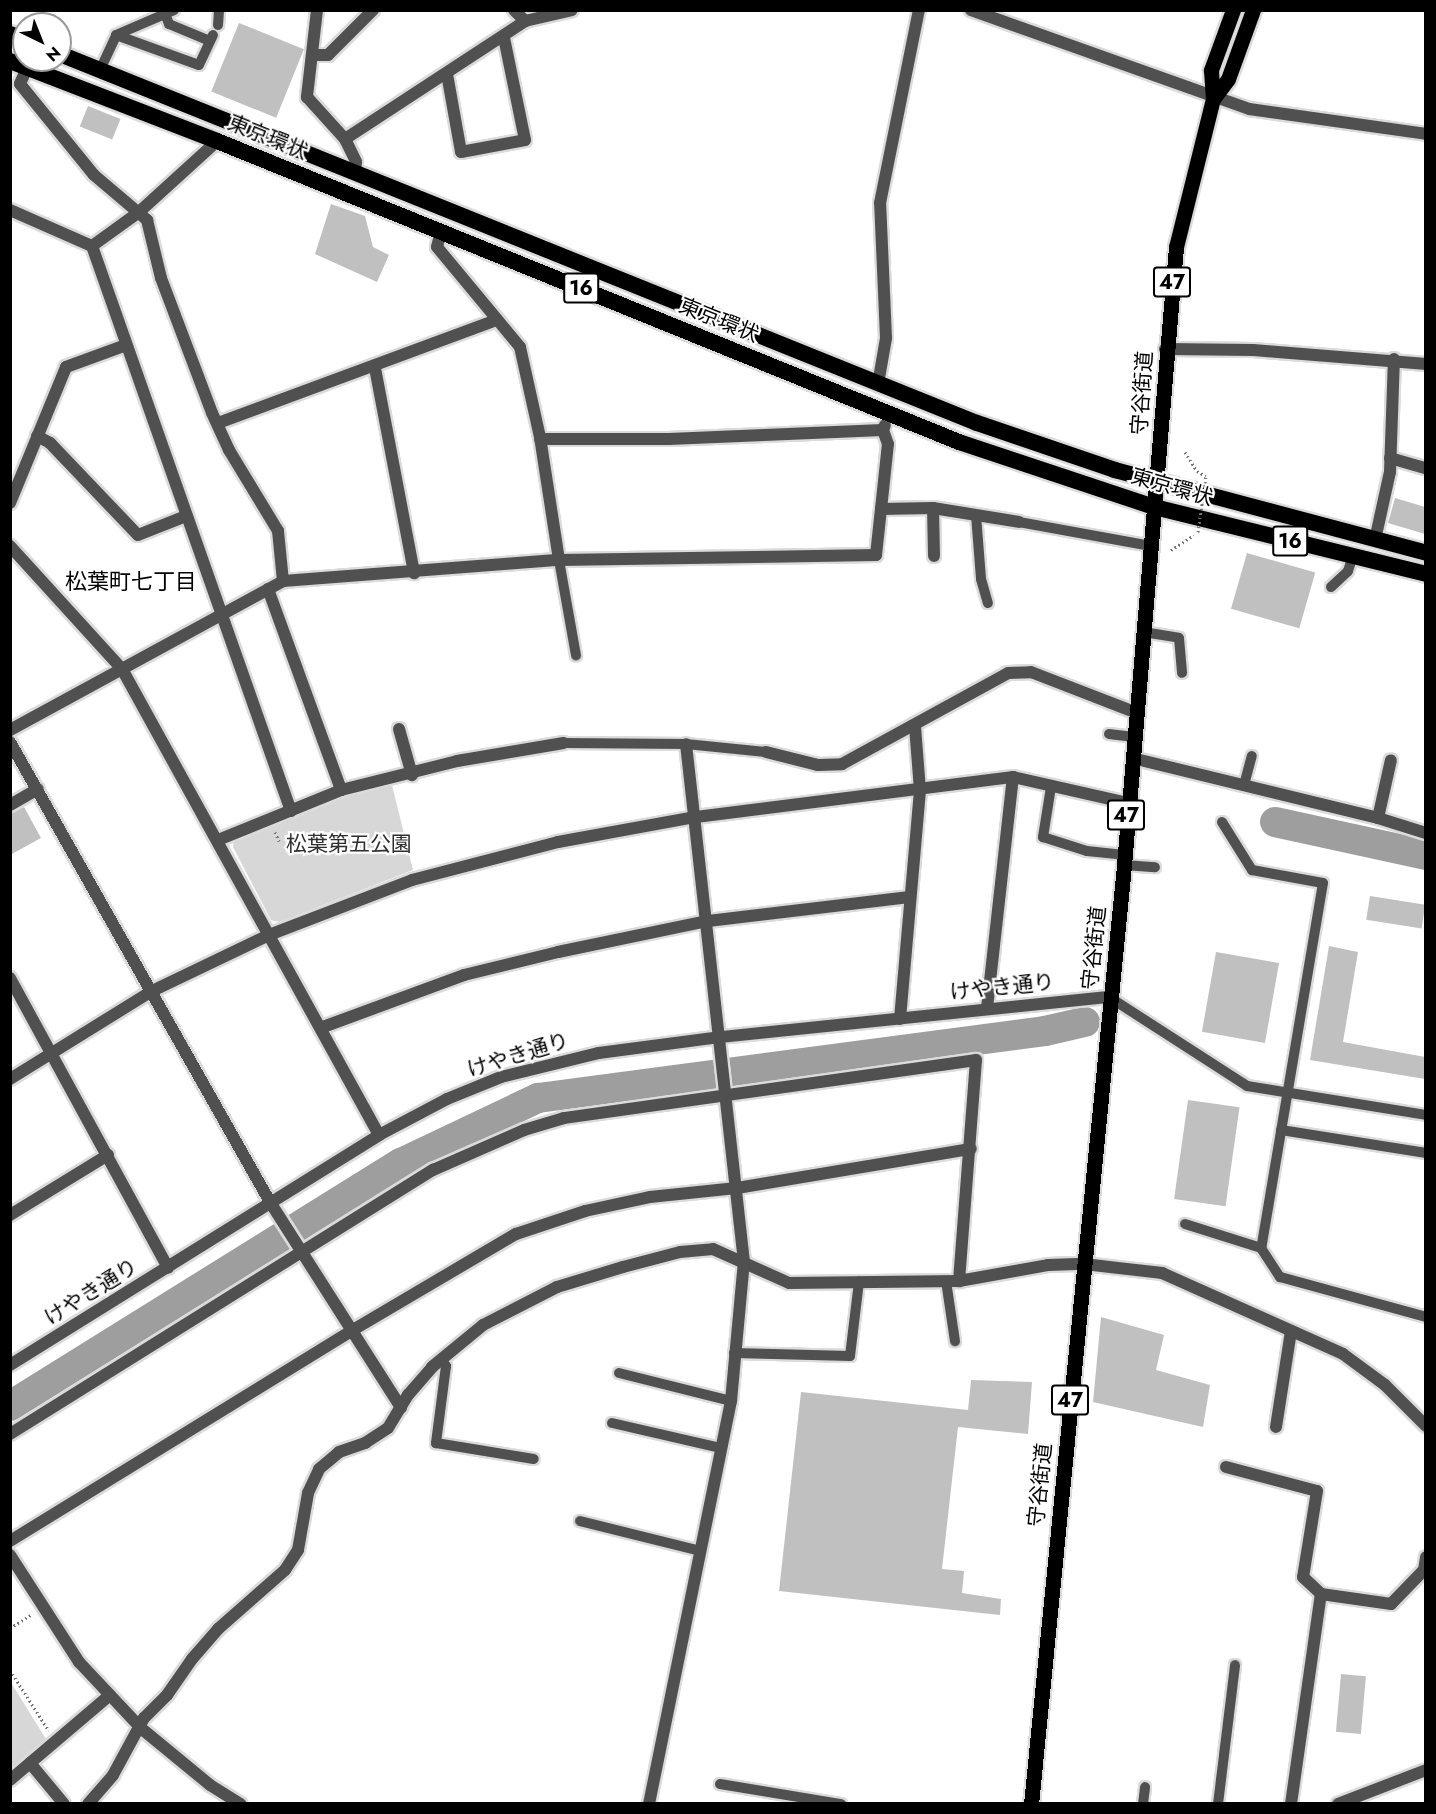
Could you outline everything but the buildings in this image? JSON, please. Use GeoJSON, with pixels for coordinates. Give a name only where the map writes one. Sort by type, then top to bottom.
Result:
{"type":"FeatureCollection","features":[{"type":"Feature","properties":{"kind":"highway","name":"東京環状"},"geometry":{"type":"LineString","coordinates":[[72,59],[977,423],[1156,482],[1425,554]]}},
{"type":"Feature","properties":{"kind":"highway","name":"東京環状"},"geometry":{"type":"LineString","coordinates":[[37,72],[217,141],[890,414],[1154,507],[1425,574]]}},
{"type":"Feature","properties":{"kind":"main road","name":"守谷街道"},"geometry":{"type":"LineString","coordinates":[[1031,1803],[1124,860],[1166,349],[1182,215],[1213,99],[1211,70],[1233,10]]}},
{"type":"Feature","properties":{"kind":"main road","name":"守谷街道"},"geometry":{"type":"LineString","coordinates":[[1213,99],[1228,79],[1253,10]]}},
{"type":"Feature","properties":{"kind":"street"},"geometry":{"type":"LineString","coordinates":[[317,10],[307,97],[345,139],[356,162],[355,173]]}},
{"type":"Feature","properties":{"kind":"street"},"geometry":{"type":"LineString","coordinates":[[312,55],[328,55],[373,10]]}},
{"type":"Feature","properties":{"kind":"street"},"geometry":{"type":"LineString","coordinates":[[514,10],[525,21]]}},
{"type":"Feature","properties":{"kind":"street"},"geometry":{"type":"LineString","coordinates":[[345,139],[504,38],[525,21],[572,10]]}},
{"type":"Feature","properties":{"kind":"street"},"geometry":{"type":"LineString","coordinates":[[878,384],[886,338],[880,203],[919,10]]}},
{"type":"Feature","properties":{"kind":"street"},"geometry":{"type":"LineString","coordinates":[[971,10],[1213,99],[1256,111],[1425,134]]}},
{"type":"Feature","properties":{"kind":"street"},"geometry":{"type":"LineString","coordinates":[[447,74],[461,152],[525,140],[504,38]]}},
{"type":"Feature","properties":{"kind":"street"},"geometry":{"type":"LineString","coordinates":[[25,72],[20,84],[94,175],[147,220],[161,278],[218,423],[278,531],[283,580]]}},
{"type":"Feature","properties":{"kind":"street"},"geometry":{"type":"LineString","coordinates":[[92,246],[138,213],[217,141]]}},
{"type":"Feature","properties":{"kind":"street"},"geometry":{"type":"LineString","coordinates":[[10,210],[92,246],[291,811]]}},
{"type":"Feature","properties":{"kind":"street"},"geometry":{"type":"LineString","coordinates":[[441,231],[436,247],[520,347],[540,439],[559,560]]}},
{"type":"Feature","properties":{"kind":"street"},"geometry":{"type":"LineString","coordinates":[[218,423],[375,368],[497,320]]}},
{"type":"Feature","properties":{"kind":"street"},"geometry":{"type":"LineString","coordinates":[[10,503],[66,367],[126,345]]}},
{"type":"Feature","properties":{"kind":"street"},"geometry":{"type":"LineString","coordinates":[[1166,349],[1394,359],[1425,364]]}},
{"type":"Feature","properties":{"kind":"street"},"geometry":{"type":"LineString","coordinates":[[1375,540],[1390,458],[1394,359]]}},
{"type":"Feature","properties":{"kind":"street"},"geometry":{"type":"LineString","coordinates":[[375,368],[414,573]]}},
{"type":"Feature","properties":{"kind":"street"},"geometry":{"type":"LineString","coordinates":[[10,730],[283,580],[414,573],[559,560],[876,555],[888,444],[883,430],[890,414]]}},
{"type":"Feature","properties":{"kind":"street"},"geometry":{"type":"LineString","coordinates":[[540,439],[669,439],[883,430]]}},
{"type":"Feature","properties":{"kind":"street"},"geometry":{"type":"LineString","coordinates":[[37,436],[50,443],[138,535],[186,516]]}},
{"type":"Feature","properties":{"kind":"street"},"geometry":{"type":"LineString","coordinates":[[1390,458],[1425,468]]}},
{"type":"Feature","properties":{"kind":"street"},"geometry":{"type":"LineString","coordinates":[[882,509],[933,508],[1019,522]]}},
{"type":"Feature","properties":{"kind":"street"},"geometry":{"type":"LineString","coordinates":[[933,508],[934,556]]}},
{"type":"Feature","properties":{"kind":"street"},"geometry":{"type":"LineString","coordinates":[[10,546],[122,669],[269,935],[323,1027],[379,1135]]}},
{"type":"Feature","properties":{"kind":"street"},"geometry":{"type":"LineString","coordinates":[[268,589],[341,790]]}},
{"type":"Feature","properties":{"kind":"street"},"geometry":{"type":"LineString","coordinates":[[766,752],[819,765],[842,764],[901,729],[915,727],[998,674],[1031,672],[1137,713]]}},
{"type":"Feature","properties":{"kind":"street"},"geometry":{"type":"LineString","coordinates":[[900,1019],[920,790],[915,727]]}},
{"type":"Feature","properties":{"kind":"street"},"geometry":{"type":"LineString","coordinates":[[399,729],[412,775]]}},
{"type":"Feature","properties":{"kind":"street"},"geometry":{"type":"LineString","coordinates":[[10,742],[270,1202],[299,1251],[401,1408]]}},
{"type":"Feature","properties":{"kind":"street"},"geometry":{"type":"LineString","coordinates":[[218,840],[341,790],[412,775],[457,761],[563,743]]}},
{"type":"Feature","properties":{"kind":"street"},"geometry":{"type":"LineString","coordinates":[[649,1803],[731,1401],[744,1262],[721,1036],[687,744]]}},
{"type":"Feature","properties":{"kind":"street"},"geometry":{"type":"LineString","coordinates":[[1132,758],[1378,818],[1425,833]]}},
{"type":"Feature","properties":{"kind":"street"},"geometry":{"type":"LineString","coordinates":[[1378,818],[1391,760]]}},
{"type":"Feature","properties":{"kind":"street"},"geometry":{"type":"LineString","coordinates":[[987,1008],[1012,777]]}},
{"type":"Feature","properties":{"kind":"street"},"geometry":{"type":"LineString","coordinates":[[10,1079],[152,991],[269,935],[412,880],[558,842],[696,817],[1012,777],[1127,804]]}},
{"type":"Feature","properties":{"kind":"street"},"geometry":{"type":"LineString","coordinates":[[10,806],[38,789]]}},
{"type":"Feature","properties":{"kind":"street"},"geometry":{"type":"LineString","coordinates":[[323,1027],[464,975],[708,921],[910,897]]}},
{"type":"Feature","properties":{"kind":"street"},"geometry":{"type":"LineString","coordinates":[[10,978],[168,1268]]}},
{"type":"Feature","properties":{"kind":"street","name":"けやき通り"},"geometry":{"type":"LineString","coordinates":[[10,1365],[379,1135],[447,1099],[553,1062],[721,1036],[1110,997]]}},
{"type":"Feature","properties":{"kind":"street"},"geometry":{"type":"LineString","coordinates":[[10,1434],[299,1251],[433,1170],[524,1130],[564,1118],[976,1060],[971,1149],[959,1281]]}},
{"type":"Feature","properties":{"kind":"street"},"geometry":{"type":"LineString","coordinates":[[10,1541],[351,1330],[516,1234],[545,1222],[650,1197],[737,1188],[971,1149]]}},
{"type":"Feature","properties":{"kind":"street"},"geometry":{"type":"LineString","coordinates":[[10,1215],[108,1155]]}},
{"type":"Feature","properties":{"kind":"street"},"geometry":{"type":"LineString","coordinates":[[88,1803],[114,1775],[141,1729],[144,1718],[167,1695],[218,1629],[285,1570],[298,1550],[308,1493],[319,1469],[339,1452],[365,1443],[388,1428],[408,1395],[441,1360],[483,1325],[557,1287],[680,1252],[713,1249],[789,1283],[959,1281],[1048,1265],[1084,1264],[1162,1273],[1343,1354],[1385,1385],[1425,1426]]}},
{"type":"Feature","properties":{"kind":"street"},"geometry":{"type":"LineString","coordinates":[[1276,1427],[1292,1331]]}},
{"type":"Feature","properties":{"kind":"street"},"geometry":{"type":"LineString","coordinates":[[1226,1467],[1317,1491],[1303,1577],[1321,1594],[1390,1604],[1425,1572],[1425,1557]]}},
{"type":"Feature","properties":{"kind":"street"},"geometry":{"type":"LineString","coordinates":[[10,1554],[79,1662],[141,1729],[210,1785],[240,1803]]}},
{"type":"Feature","properties":{"kind":"street"},"geometry":{"type":"LineString","coordinates":[[1291,1803],[1321,1594]]}},
{"type":"Feature","properties":{"kind":"street"},"geometry":{"type":"LineString","coordinates":[[10,1780],[110,1695]]}},
{"type":"Feature","properties":{"kind":"street"},"geometry":{"type":"LineString","coordinates":[[30,1763],[64,1803]]}},
{"type":"Feature","properties":{"kind":"street"},"geometry":{"type":"LineString","coordinates":[[1338,1803],[1425,1770]]}},
{"type":"Feature","properties":{"kind":"lane"},"geometry":{"type":"LineString","coordinates":[[116,34],[199,66],[214,34],[219,10]]}},
{"type":"Feature","properties":{"kind":"lane"},"geometry":{"type":"LineString","coordinates":[[100,70],[116,34],[169,12],[170,24],[214,34]]}},
{"type":"Feature","properties":{"kind":"lane"},"geometry":{"type":"LineString","coordinates":[[975,515],[981,579],[988,603]]}},
{"type":"Feature","properties":{"kind":"lane"},"geometry":{"type":"LineString","coordinates":[[1019,522],[1151,546]]}},
{"type":"Feature","properties":{"kind":"lane"},"geometry":{"type":"LineString","coordinates":[[1331,587],[1348,571],[1353,556]]}},
{"type":"Feature","properties":{"kind":"lane"},"geometry":{"type":"LineString","coordinates":[[559,560],[576,655]]}},
{"type":"Feature","properties":{"kind":"lane"},"geometry":{"type":"LineString","coordinates":[[1143,633],[1179,638],[1182,673]]}},
{"type":"Feature","properties":{"kind":"lane"},"geometry":{"type":"LineString","coordinates":[[1109,734],[1134,737]]}},
{"type":"Feature","properties":{"kind":"lane"},"geometry":{"type":"LineString","coordinates":[[563,743],[687,744],[766,752]]}},
{"type":"Feature","properties":{"kind":"lane"},"geometry":{"type":"LineString","coordinates":[[1244,785],[1252,756]]}},
{"type":"Feature","properties":{"kind":"lane"},"geometry":{"type":"LineString","coordinates":[[1051,787],[1043,837],[1087,851],[1155,867]]}},
{"type":"Feature","properties":{"kind":"lane"},"geometry":{"type":"LineString","coordinates":[[1224,826],[1252,870],[1323,884],[1261,1248]]}},
{"type":"Feature","properties":{"kind":"lane"},"geometry":{"type":"LineString","coordinates":[[1110,997],[1247,1086],[1425,1114]]}},
{"type":"Feature","properties":{"kind":"lane"},"geometry":{"type":"LineString","coordinates":[[1281,1130],[1425,1153]]}},
{"type":"Feature","properties":{"kind":"lane"},"geometry":{"type":"LineString","coordinates":[[1185,1224],[1261,1248],[1280,1277],[1425,1317]]}},
{"type":"Feature","properties":{"kind":"lane"},"geometry":{"type":"LineString","coordinates":[[946,1281],[955,1341]]}},
{"type":"Feature","properties":{"kind":"lane"},"geometry":{"type":"LineString","coordinates":[[734,1353],[850,1356],[859,1282]]}},
{"type":"Feature","properties":{"kind":"lane"},"geometry":{"type":"LineString","coordinates":[[441,1360],[446,1366],[436,1443],[534,1459]]}},
{"type":"Feature","properties":{"kind":"lane"},"geometry":{"type":"LineString","coordinates":[[619,1372],[731,1401]]}},
{"type":"Feature","properties":{"kind":"lane"},"geometry":{"type":"LineString","coordinates":[[612,1423],[722,1448]]}},
{"type":"Feature","properties":{"kind":"lane"},"geometry":{"type":"LineString","coordinates":[[580,1521],[700,1551]]}},
{"type":"Feature","properties":{"kind":"lane"},"geometry":{"type":"LineString","coordinates":[[1218,1803],[1235,1665]]}},
{"type":"Feature","properties":{"kind":"lane"},"geometry":{"type":"LineString","coordinates":[[720,1784],[841,1803]]}},
{"type":"Feature","properties":{"kind":"lane"},"geometry":{"type":"LineString","coordinates":[[1143,1803],[1146,1787]]}},
{"type":"Feature","properties":{"kind":"path"},"geometry":{"type":"LineString","coordinates":[[1171,550],[1198,532],[1206,476],[1197,471],[1185,452]]}},
{"type":"Feature","properties":{"kind":"path"},"geometry":{"type":"LineString","coordinates":[[10,1628],[44,1607]]}},
{"type":"Feature","properties":{"kind":"path"},"geometry":{"type":"LineString","coordinates":[[10,1670],[56,1742]]}},
{"type":"Feature","properties":{"kind":"green space","name":"松葉第五公園"},"geometry":{"type":"Polygon","coordinates":[[[392,785],[413,870],[280,922],[271,920],[233,847],[234,840],[349,793],[392,785]]]}},
{"type":"Feature","properties":{"kind":"green space"},"geometry":{"type":"Polygon","coordinates":[[[10,1681],[46,1739],[11,1769],[10,1769],[10,1681]]]}},
{"type":"Feature","properties":{"kind":"waterway"},"geometry":{"type":"LineString","coordinates":[[1275,822],[1426,855]]}},
{"type":"Feature","properties":{"kind":"waterway"},"geometry":{"type":"LineString","coordinates":[[10,1406],[401,1163],[538,1098],[1045,1031],[1085,1022]]}},
{"type":"Feature","properties":{"kind":"district","name":"松葉町七丁目"},"geometry":{"type":"Point","coordinates":[131,582]}}]}
